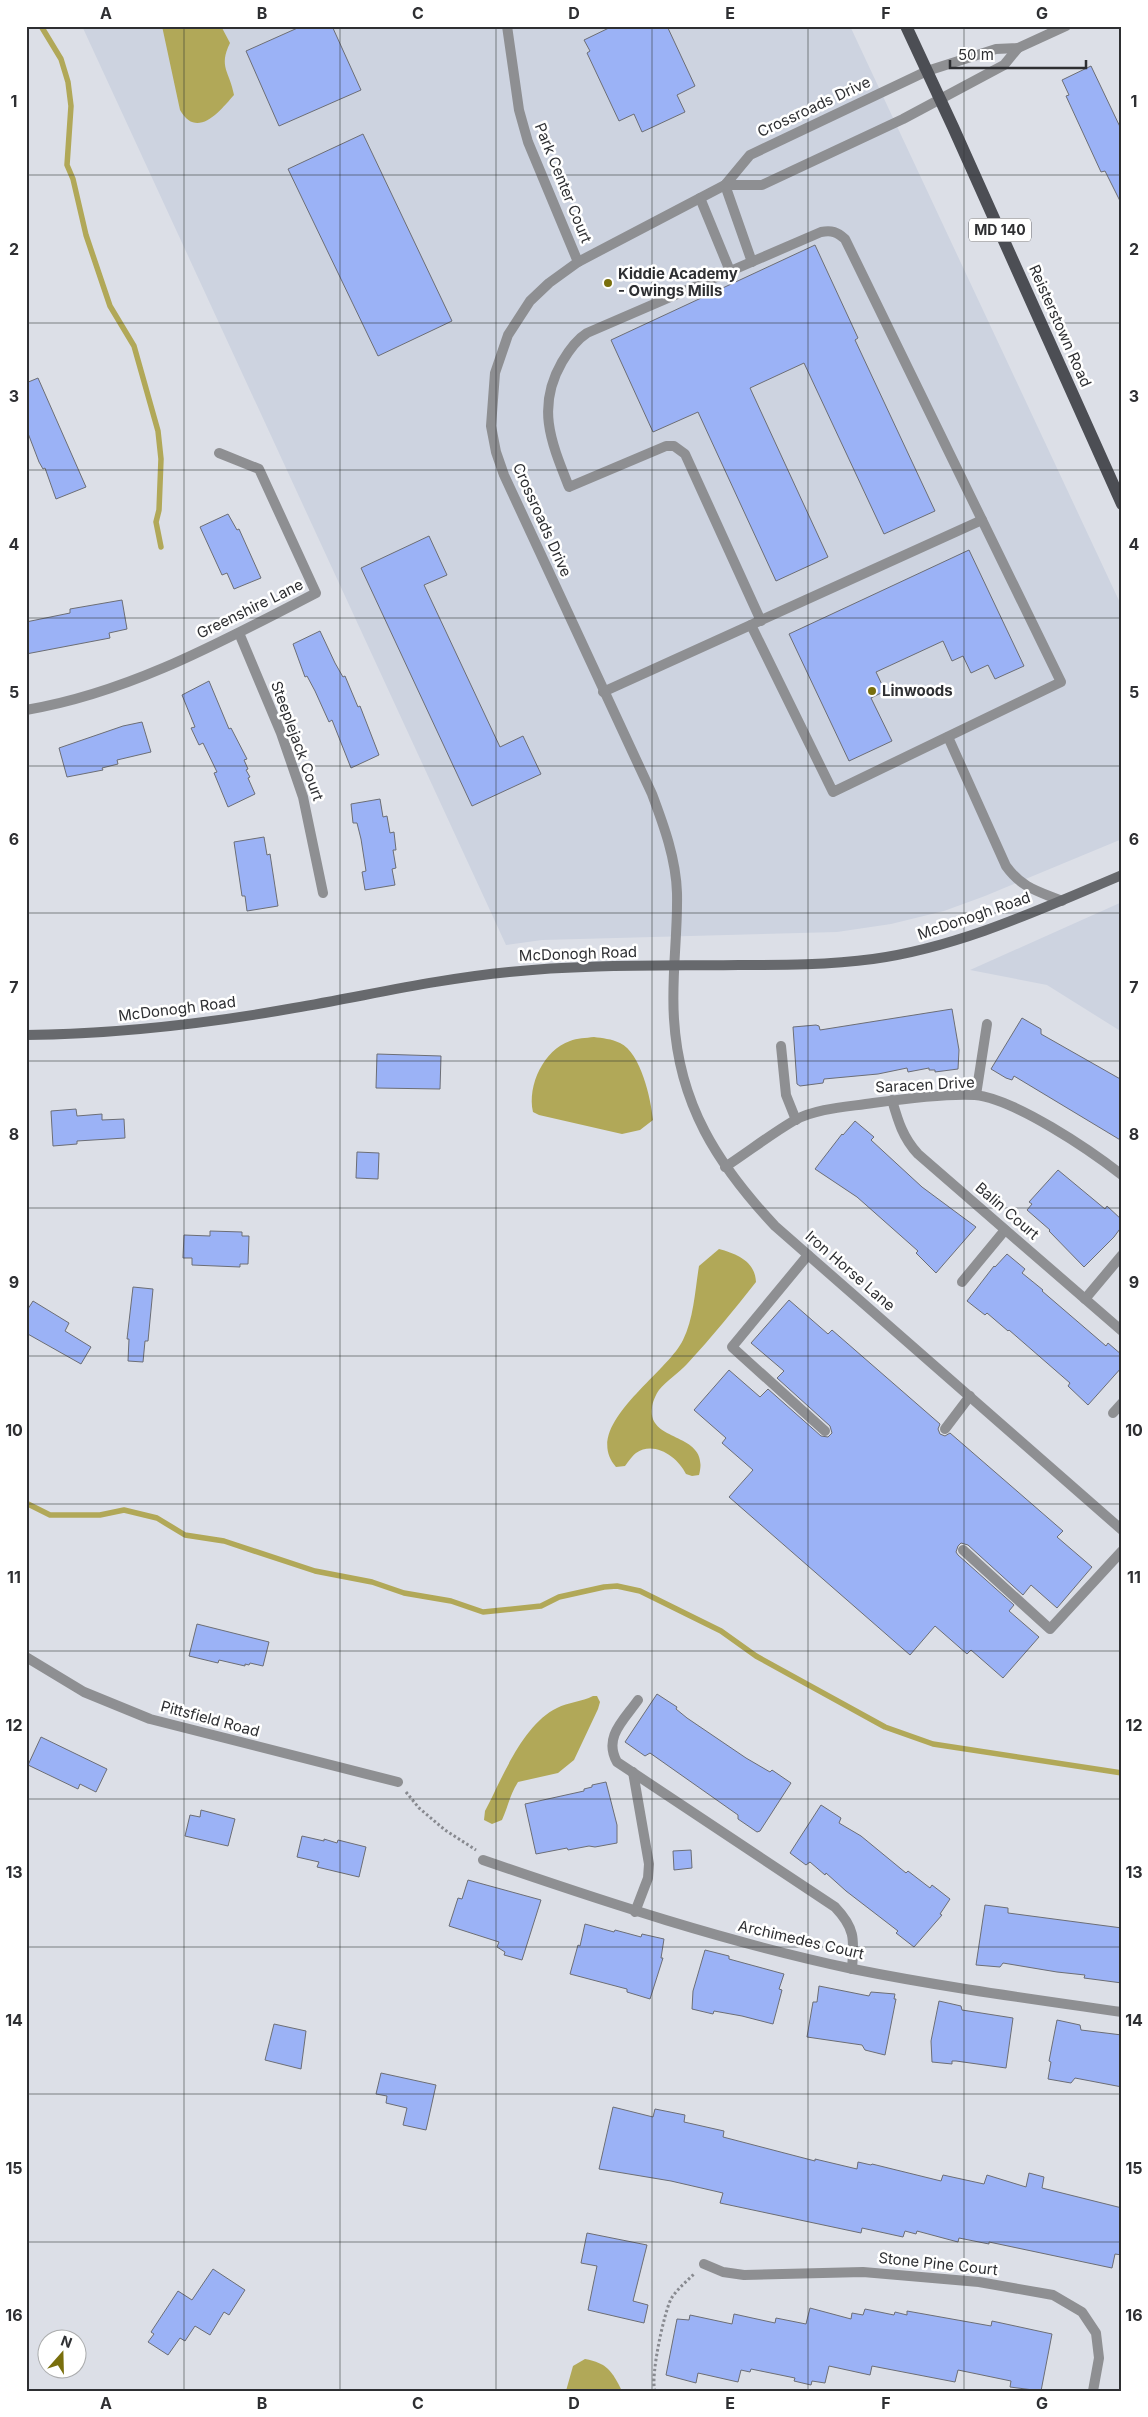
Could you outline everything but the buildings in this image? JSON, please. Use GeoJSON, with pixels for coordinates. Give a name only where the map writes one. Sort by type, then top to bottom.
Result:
{"type":"FeatureCollection","features":[{"type":"Feature","properties":{"kind":"main road","name":"Reisterstown Road"},"geometry":{"type":"LineString","coordinates":[[906,26],[1122,504]]}},
{"type":"Feature","properties":{"kind":"main road","name":"McDonogh Road"},"geometry":{"type":"LineString","coordinates":[[26,1035],[103,1033],[191,1025],[458,978],[509,972],[674,966],[798,965],[898,955],[968,937],[1062,901],[1122,875]]}},
{"type":"Feature","properties":{"kind":"street","name":"Park Center Court"},"geometry":{"type":"LineString","coordinates":[[507,26],[519,110],[528,142],[578,262]]}},
{"type":"Feature","properties":{"kind":"street"},"geometry":{"type":"LineString","coordinates":[[1018,48],[1066,26]]}},
{"type":"Feature","properties":{"kind":"street","name":"Crossroads Drive"},"geometry":{"type":"LineString","coordinates":[[674,966],[676,893],[669,843],[652,794],[603,692],[504,475],[496,452],[491,426],[491,397],[495,373],[508,335],[530,301],[549,282],[578,262],[725,185],[750,154],[927,71],[996,49],[1018,48]]}},
{"type":"Feature","properties":{"kind":"street","name":"Crossroads Drive"},"geometry":{"type":"LineString","coordinates":[[725,185],[762,185],[941,100],[1004,65],[1018,48]]}},
{"type":"Feature","properties":{"kind":"street"},"geometry":{"type":"LineString","coordinates":[[725,185],[752,262]]}},
{"type":"Feature","properties":{"kind":"street"},"geometry":{"type":"LineString","coordinates":[[700,198],[730,271]]}},
{"type":"Feature","properties":{"kind":"street"},"geometry":{"type":"LineString","coordinates":[[831,230],[837,232],[845,239],[1061,682],[833,792],[756,623],[685,454],[674,446],[666,446],[569,488],[550,435],[547,412],[550,388],[557,371],[579,338],[730,271],[821,232],[831,230]]}},
{"type":"Feature","properties":{"kind":"street","name":"Greenshire Lane"},"geometry":{"type":"LineString","coordinates":[[26,710],[113,688],[239,633],[316,593],[259,468],[219,453]]}},
{"type":"Feature","properties":{"kind":"street"},"geometry":{"type":"LineString","coordinates":[[603,692],[982,520]]}},
{"type":"Feature","properties":{"kind":"street","name":"Steeplejack Court"},"geometry":{"type":"LineString","coordinates":[[239,633],[281,734],[303,797],[322,893]]}},
{"type":"Feature","properties":{"kind":"street"},"geometry":{"type":"LineString","coordinates":[[948,737],[1006,866],[1017,880],[1029,888],[1062,901]]}},
{"type":"Feature","properties":{"kind":"street","name":"Iron Horse Lane"},"geometry":{"type":"LineString","coordinates":[[674,966],[674,1017],[677,1054],[685,1087],[695,1115],[725,1167],[749,1198],[775,1226],[1122,1530]]}},
{"type":"Feature","properties":{"kind":"street"},"geometry":{"type":"LineString","coordinates":[[976,1095],[987,1024]]}},
{"type":"Feature","properties":{"kind":"street"},"geometry":{"type":"LineString","coordinates":[[781,1046],[786,1095],[796,1120]]}},
{"type":"Feature","properties":{"kind":"street","name":"Saracen Drive"},"geometry":{"type":"LineString","coordinates":[[725,1167],[796,1120],[824,1110],[892,1100],[976,1095],[997,1100],[1020,1110],[1094,1154],[1122,1175]]}},
{"type":"Feature","properties":{"kind":"street","name":"Balin Court"},"geometry":{"type":"LineString","coordinates":[[892,1100],[900,1128],[907,1142],[918,1154],[1122,1331]]}},
{"type":"Feature","properties":{"kind":"street"},"geometry":{"type":"LineString","coordinates":[[962,1282],[1005,1230]]}},
{"type":"Feature","properties":{"kind":"street"},"geometry":{"type":"LineString","coordinates":[[808,1255],[732,1348],[825,1430]]}},
{"type":"Feature","properties":{"kind":"street"},"geometry":{"type":"LineString","coordinates":[[1085,1299],[1122,1255]]}},
{"type":"Feature","properties":{"kind":"street"},"geometry":{"type":"LineString","coordinates":[[945,1429],[970,1396]]}},
{"type":"Feature","properties":{"kind":"street"},"geometry":{"type":"LineString","coordinates":[[1112,1413],[1122,1403]]}},
{"type":"Feature","properties":{"kind":"street"},"geometry":{"type":"LineString","coordinates":[[963,1550],[1050,1629],[1122,1551]]}},
{"type":"Feature","properties":{"kind":"street","name":"Pittsfield Road"},"geometry":{"type":"LineString","coordinates":[[26,1657],[84,1692],[150,1719],[398,1782]]}},
{"type":"Feature","properties":{"kind":"street"},"geometry":{"type":"LineString","coordinates":[[638,1700],[614,1732],[612,1752],[617,1762],[835,1907],[847,1920],[853,1931],[852,1969]]}},
{"type":"Feature","properties":{"kind":"street"},"geometry":{"type":"LineString","coordinates":[[633,1772],[649,1864],[648,1878],[635,1912]]}},
{"type":"Feature","properties":{"kind":"street","name":"Archimedes Court"},"geometry":{"type":"LineString","coordinates":[[483,1860],[635,1912],[725,1938],[852,1969],[943,1986],[1122,2012]]}},
{"type":"Feature","properties":{"kind":"street","name":"Stone Pine Court"},"geometry":{"type":"LineString","coordinates":[[704,2264],[723,2272],[744,2275],[863,2272],[979,2282],[1053,2296],[1082,2312],[1096,2333],[1099,2358],[1093,2391]]}},
{"type":"Feature","properties":{"kind":"path"},"geometry":{"type":"LineString","coordinates":[[398,1782],[419,1808],[445,1830],[473,1846],[483,1860]]}},
{"type":"Feature","properties":{"kind":"path"},"geometry":{"type":"LineString","coordinates":[[655,2391],[654,2376],[665,2312],[677,2291],[704,2264]]}},
{"type":"Feature","properties":{"kind":"shaded area"},"geometry":{"type":"Polygon","coordinates":[[[82,26],[850,26],[1122,607],[1122,839],[985,896],[944,911],[891,924],[837,932],[542,940],[506,945],[82,26]]]}},
{"type":"Feature","properties":{"kind":"shaded area"},"geometry":{"type":"Polygon","coordinates":[[[162,26],[221,26],[230,43],[225,64],[234,95],[208,120],[194,123],[187,119],[180,110],[162,26]]]}},
{"type":"Feature","properties":{"kind":"shaded area"},"geometry":{"type":"Polygon","coordinates":[[[1122,902],[1122,1032],[1047,985],[970,970],[1122,902]]]}},
{"type":"Feature","properties":{"kind":"shaded area"},"geometry":{"type":"Polygon","coordinates":[[[594,1037],[620,1043],[634,1056],[639,1066],[644,1077],[653,1120],[640,1130],[622,1134],[533,1112],[532,1102],[535,1080],[545,1060],[552,1052],[570,1041],[594,1037]]]}},
{"type":"Feature","properties":{"kind":"shaded area"},"geometry":{"type":"Polygon","coordinates":[[[719,1249],[738,1256],[749,1264],[755,1275],[756,1282],[696,1354],[659,1390],[652,1406],[653,1419],[659,1427],[688,1444],[696,1451],[700,1461],[699,1475],[692,1476],[686,1474],[671,1456],[658,1449],[650,1448],[636,1453],[625,1466],[616,1467],[608,1451],[609,1435],[617,1418],[630,1401],[674,1354],[683,1340],[692,1313],[699,1266],[719,1249]]]}},
{"type":"Feature","properties":{"kind":"shaded area"},"geometry":{"type":"Polygon","coordinates":[[[597,1696],[600,1702],[598,1709],[574,1760],[558,1773],[518,1782],[502,1820],[492,1824],[484,1820],[485,1811],[506,1769],[533,1727],[557,1708],[597,1696]]]}},
{"type":"Feature","properties":{"kind":"shaded area"},"geometry":{"type":"Polygon","coordinates":[[[585,2359],[599,2363],[608,2369],[622,2391],[566,2391],[573,2366],[585,2359]]]}},
{"type":"Feature","properties":{"kind":"waterway"},"geometry":{"type":"LineString","coordinates":[[41,26],[61,59],[68,82],[71,106],[67,165],[73,179],[86,235],[110,306],[134,346],[158,431],[161,459],[159,510],[156,522],[161,547]]}},
{"type":"Feature","properties":{"kind":"waterway"},"geometry":{"type":"LineString","coordinates":[[26,1503],[50,1515],[100,1515],[124,1510],[157,1518],[185,1535],[224,1541],[315,1571],[372,1582],[404,1593],[451,1601],[483,1612],[541,1606],[559,1597],[604,1587],[617,1586],[640,1591],[721,1631],[756,1656],[885,1727],[933,1744],[1122,1773]]}},
{"type":"Feature","properties":{"kind":"place","name":"Kiddie Academy - Owings Mills"},"geometry":{"type":"Point","coordinates":[608,283]}},
{"type":"Feature","properties":{"kind":"place","name":"Linwoods"},"geometry":{"type":"Point","coordinates":[872,691]}}]}
